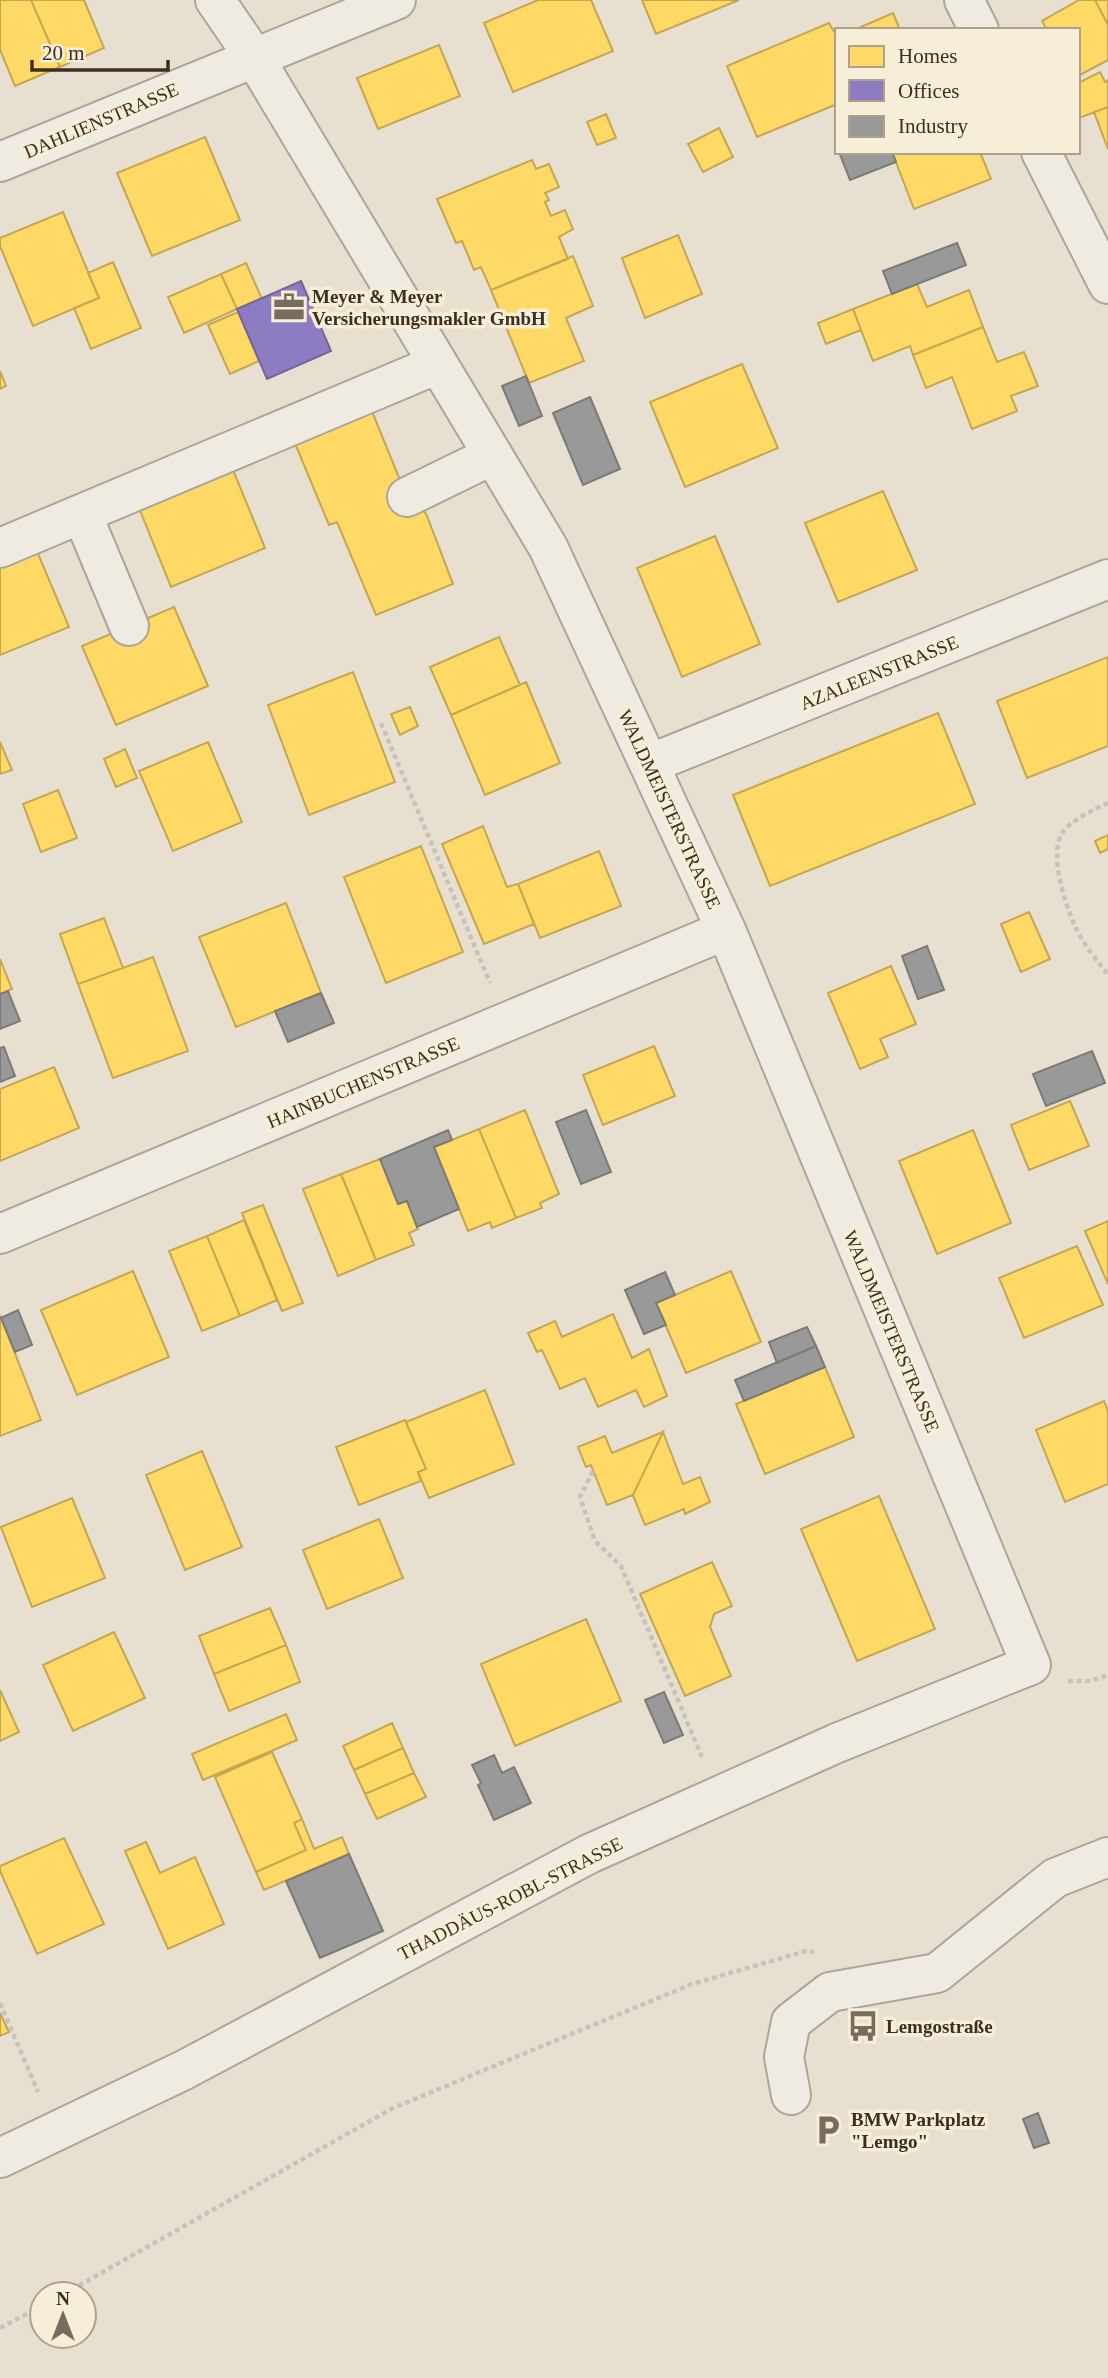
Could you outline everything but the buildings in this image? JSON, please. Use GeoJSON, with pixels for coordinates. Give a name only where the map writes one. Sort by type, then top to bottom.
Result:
{"type":"FeatureCollection","features":[{"type":"Feature","properties":{"kind":"street","name":"WALDMEISTERSTRASSE"},"geometry":{"type":"LineString","coordinates":[[215,0],[254,57],[548,547],[726,930],[1031,1665]]}},
{"type":"Feature","properties":{"kind":"street","name":"DAHLIENSTRASSE"},"geometry":{"type":"LineString","coordinates":[[0,162],[396,0]]}},
{"type":"Feature","properties":{"kind":"street"},"geometry":{"type":"LineString","coordinates":[[964,0],[978,28]]}},
{"type":"Feature","properties":{"kind":"street"},"geometry":{"type":"LineString","coordinates":[[1042,154],[1108,284]]}},
{"type":"Feature","properties":{"kind":"street"},"geometry":{"type":"LineString","coordinates":[[0,548],[82,514],[175,482],[438,364]]}},
{"type":"Feature","properties":{"kind":"street"},"geometry":{"type":"LineString","coordinates":[[407,497],[493,455]]}},
{"type":"Feature","properties":{"kind":"street"},"geometry":{"type":"LineString","coordinates":[[82,514],[129,626]]}},
{"type":"Feature","properties":{"kind":"street","name":"AZALEENSTRASSE"},"geometry":{"type":"LineString","coordinates":[[649,764],[1108,579]]}},
{"type":"Feature","properties":{"kind":"street","name":"HAINBUCHENSTRASSE"},"geometry":{"type":"LineString","coordinates":[[0,1234],[726,930]]}},
{"type":"Feature","properties":{"kind":"street","name":"THADDÄUS-ROBL-STRASSE"},"geometry":{"type":"LineString","coordinates":[[0,2158],[184,2070],[589,1854],[837,1743],[1031,1665]]}},
{"type":"Feature","properties":{"kind":"street"},"geometry":{"type":"LineString","coordinates":[[791,2095],[784,2057],[791,2022],[830,1992],[937,1973],[1055,1878],[1108,1857]]}},
{"type":"Feature","properties":{"kind":"path"},"geometry":{"type":"LineString","coordinates":[[381,723],[506,1022]]}},
{"type":"Feature","properties":{"kind":"path"},"geometry":{"type":"LineString","coordinates":[[1108,803],[1094,809],[1063,831],[1058,846],[1057,866],[1075,928],[1108,975]]}},
{"type":"Feature","properties":{"kind":"path"},"geometry":{"type":"LineString","coordinates":[[593,1471],[580,1497],[595,1541],[621,1566],[719,1797]]}},
{"type":"Feature","properties":{"kind":"path"},"geometry":{"type":"LineString","coordinates":[[89,2280],[393,2108],[692,1984],[806,1951],[819,1953]]}},
{"type":"Feature","properties":{"kind":"path"},"geometry":{"type":"LineString","coordinates":[[0,2003],[55,2132]]}},
{"type":"Feature","properties":{"kind":"path"},"geometry":{"type":"LineString","coordinates":[[0,2328],[28,2313]]}},
{"type":"Feature","properties":{"kind":"place","name":"Meyer & Meyer Versicherungsmakler GmbH"},"geometry":{"type":"Point","coordinates":[289,307]}},
{"type":"Feature","properties":{"kind":"place","name":"Lemgostraße"},"geometry":{"type":"Point","coordinates":[863,2026]}},
{"type":"Feature","properties":{"kind":"place","name":"BMW Parkplatz \"Lemgo\""},"geometry":{"type":"Point","coordinates":[828,2130]}}]}
